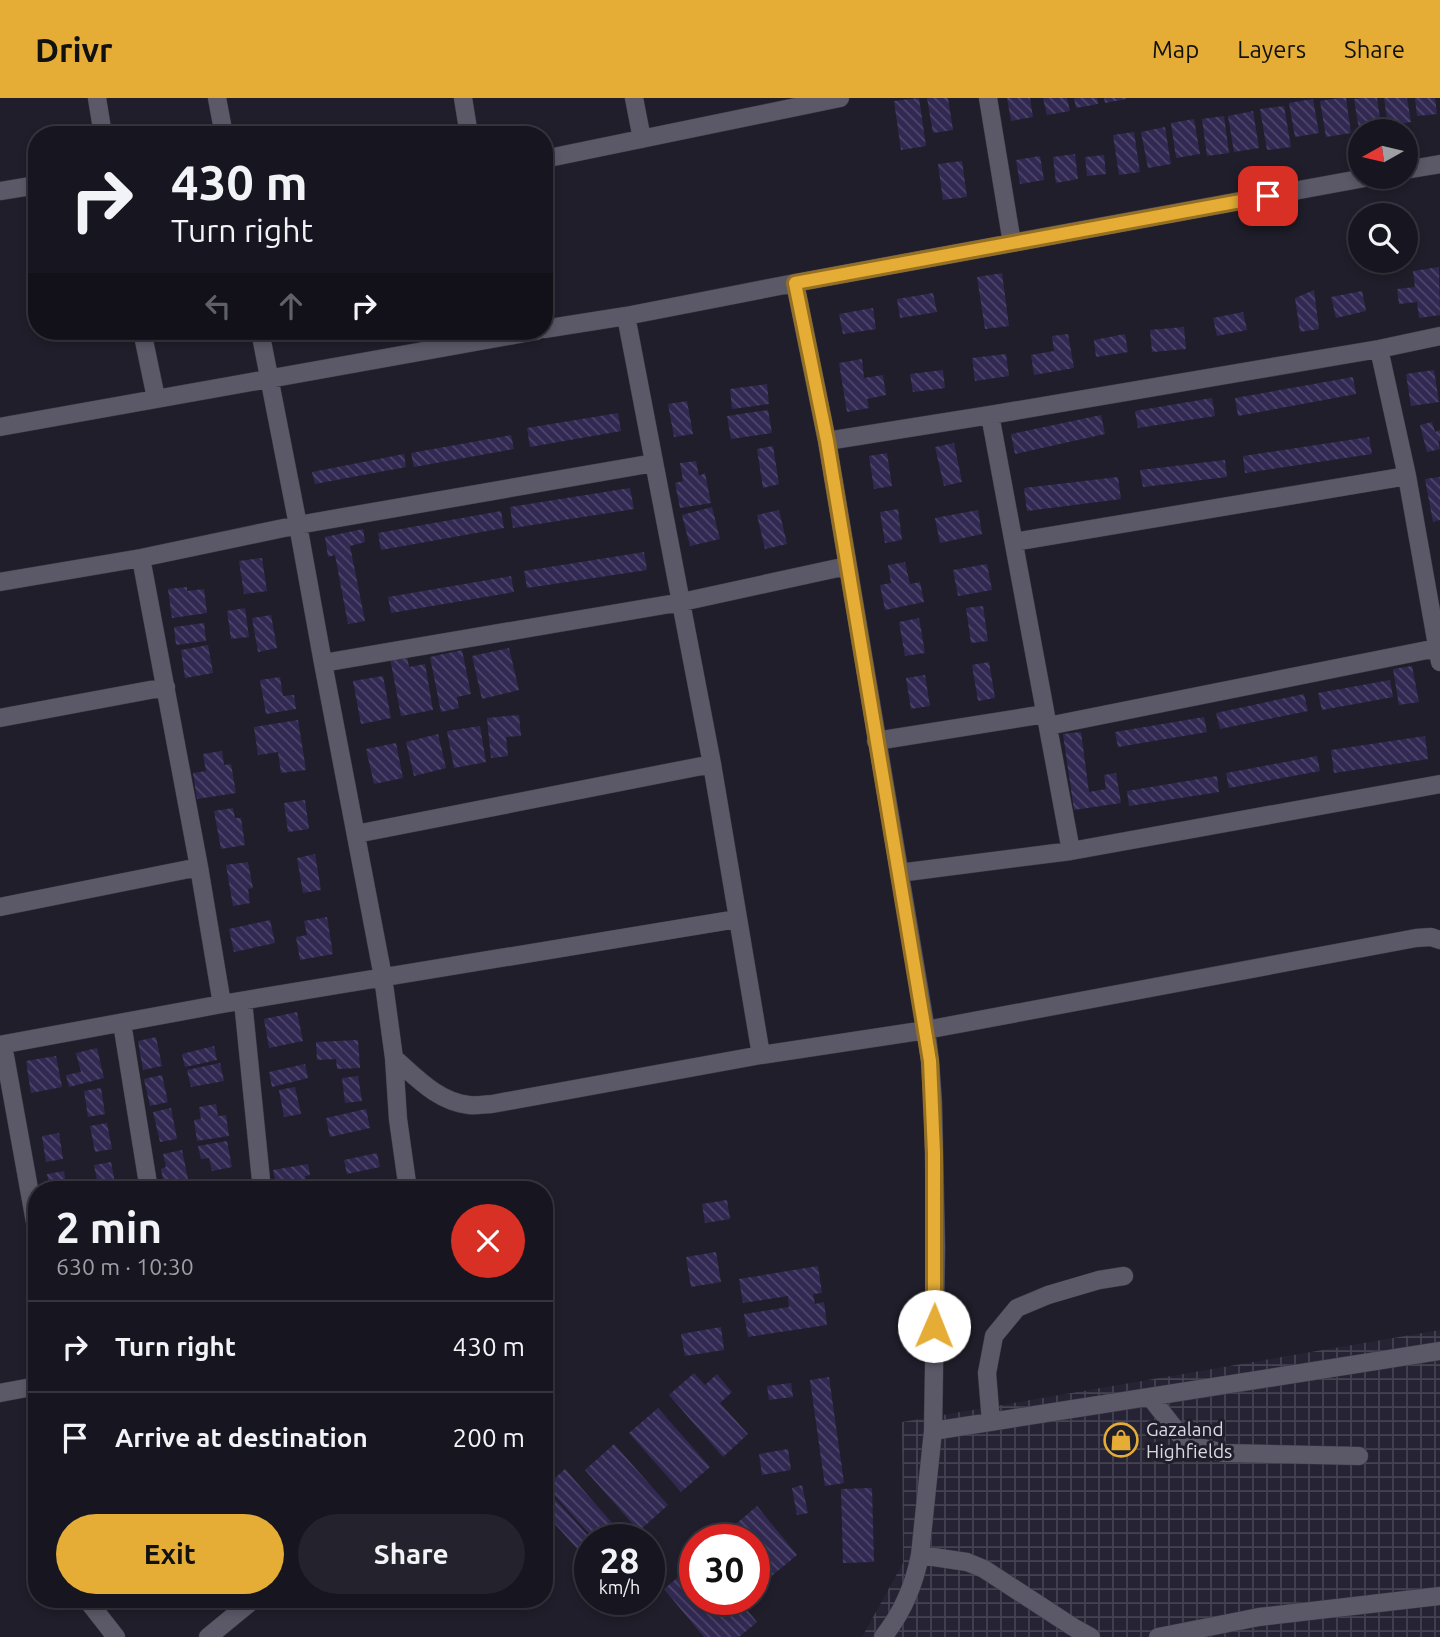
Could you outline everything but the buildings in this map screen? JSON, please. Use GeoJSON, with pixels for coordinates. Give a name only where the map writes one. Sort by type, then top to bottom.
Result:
{"type":"FeatureCollection","features":[{"type":"Feature","properties":{"kind":"street"},"geometry":{"type":"LineString","coordinates":[[97,98],[102,126]]}},
{"type":"Feature","properties":{"kind":"street"},"geometry":{"type":"LineString","coordinates":[[217,98],[222,126]]}},
{"type":"Feature","properties":{"kind":"street"},"geometry":{"type":"LineString","coordinates":[[463,98],[468,126]]}},
{"type":"Feature","properties":{"kind":"street"},"geometry":{"type":"LineString","coordinates":[[634,98],[642,139]]}},
{"type":"Feature","properties":{"kind":"street"},"geometry":{"type":"LineString","coordinates":[[553,157],[840,98]]}},
{"type":"Feature","properties":{"kind":"street"},"geometry":{"type":"LineString","coordinates":[[988,98],[1012,243]]}},
{"type":"Feature","properties":{"kind":"street"},"geometry":{"type":"LineString","coordinates":[[1418,168],[1440,164]]}},
{"type":"Feature","properties":{"kind":"street"},"geometry":{"type":"LineString","coordinates":[[553,328],[1348,181]]}},
{"type":"Feature","properties":{"kind":"street"},"geometry":{"type":"LineString","coordinates":[[0,191],[28,186]]}},
{"type":"Feature","properties":{"kind":"street"},"geometry":{"type":"LineString","coordinates":[[795,283],[827,441],[926,1030],[933,1093],[936,1247],[933,1431],[920,1555],[912,1589],[896,1620],[883,1637]]}},
{"type":"Feature","properties":{"kind":"street"},"geometry":{"type":"LineString","coordinates":[[626,316],[712,764],[761,1055]]}},
{"type":"Feature","properties":{"kind":"street"},"geometry":{"type":"LineString","coordinates":[[827,441],[1379,349],[1440,336]]}},
{"type":"Feature","properties":{"kind":"street"},"geometry":{"type":"LineString","coordinates":[[144,340],[156,398]]}},
{"type":"Feature","properties":{"kind":"street"},"geometry":{"type":"LineString","coordinates":[[262,340],[383,977],[407,1181]]}},
{"type":"Feature","properties":{"kind":"street"},"geometry":{"type":"LineString","coordinates":[[0,427],[468,340]]}},
{"type":"Feature","properties":{"kind":"street"},"geometry":{"type":"LineString","coordinates":[[876,741],[1046,720],[1438,655],[1406,476],[1379,349]]}},
{"type":"Feature","properties":{"kind":"street"},"geometry":{"type":"LineString","coordinates":[[990,415],[1071,851]]}},
{"type":"Feature","properties":{"kind":"street"},"geometry":{"type":"LineString","coordinates":[[0,582],[141,558],[298,524],[654,463]]}},
{"type":"Feature","properties":{"kind":"street"},"geometry":{"type":"LineString","coordinates":[[1014,542],[1406,476]]}},
{"type":"Feature","properties":{"kind":"street"},"geometry":{"type":"LineString","coordinates":[[141,558],[222,1004]]}},
{"type":"Feature","properties":{"kind":"street"},"geometry":{"type":"LineString","coordinates":[[323,663],[682,601],[847,566]]}},
{"type":"Feature","properties":{"kind":"street"},"geometry":{"type":"LineString","coordinates":[[0,718],[166,687]]}},
{"type":"Feature","properties":{"kind":"street"},"geometry":{"type":"LineString","coordinates":[[356,834],[712,764]]}},
{"type":"Feature","properties":{"kind":"street"},"geometry":{"type":"LineString","coordinates":[[899,873],[1071,851],[1440,784]]}},
{"type":"Feature","properties":{"kind":"street"},"geometry":{"type":"LineString","coordinates":[[0,907],[199,867]]}},
{"type":"Feature","properties":{"kind":"street"},"geometry":{"type":"LineString","coordinates":[[28,1185],[2,1045],[222,1004],[737,919]]}},
{"type":"Feature","properties":{"kind":"street"},"geometry":{"type":"LineString","coordinates":[[394,1058],[428,1088],[447,1099],[470,1105],[492,1104],[761,1055],[926,1030],[1416,938],[1431,937],[1440,940]]}},
{"type":"Feature","properties":{"kind":"street"},"geometry":{"type":"LineString","coordinates":[[243,1001],[261,1181]]}},
{"type":"Feature","properties":{"kind":"street"},"geometry":{"type":"LineString","coordinates":[[122,1023],[148,1181]]}},
{"type":"Feature","properties":{"kind":"street"},"geometry":{"type":"LineString","coordinates":[[991,1422],[987,1373],[995,1336],[1017,1308],[1048,1294],[1124,1276]]}},
{"type":"Feature","properties":{"kind":"street"},"geometry":{"type":"LineString","coordinates":[[933,1431],[1440,1351]]}},
{"type":"Feature","properties":{"kind":"street"},"geometry":{"type":"LineString","coordinates":[[0,1393],[28,1388]]}},
{"type":"Feature","properties":{"kind":"street"},"geometry":{"type":"LineString","coordinates":[[1150,1397],[1187,1444],[1224,1453],[1359,1456]]}},
{"type":"Feature","properties":{"kind":"street"},"geometry":{"type":"LineString","coordinates":[[920,1555],[967,1562],[984,1569],[1091,1637]]}},
{"type":"Feature","properties":{"kind":"street"},"geometry":{"type":"LineString","coordinates":[[1158,1637],[1259,1617],[1440,1596]]}},
{"type":"Feature","properties":{"kind":"street"},"geometry":{"type":"LineString","coordinates":[[93,1608],[116,1637]]}},
{"type":"Feature","properties":{"kind":"street"},"geometry":{"type":"LineString","coordinates":[[208,1637],[239,1608]]}},
{"type":"Feature","properties":{"kind":"shaded area"},"geometry":{"type":"Polygon","coordinates":[[[1440,1330],[1440,1637],[862,1637],[903,1563],[902,1422],[1440,1330]]]}},
{"type":"Feature","properties":{"kind":"place","name":"Gazaland Highfields"},"geometry":{"type":"Point","coordinates":[1121,1440]}},
{"type":"Feature","properties":{"kind":"route"},"geometry":{"type":"LineString","coordinates":[[934,1326],[936,1247],[930,1061],[827,441],[795,283],[1268,196]]}}]}
